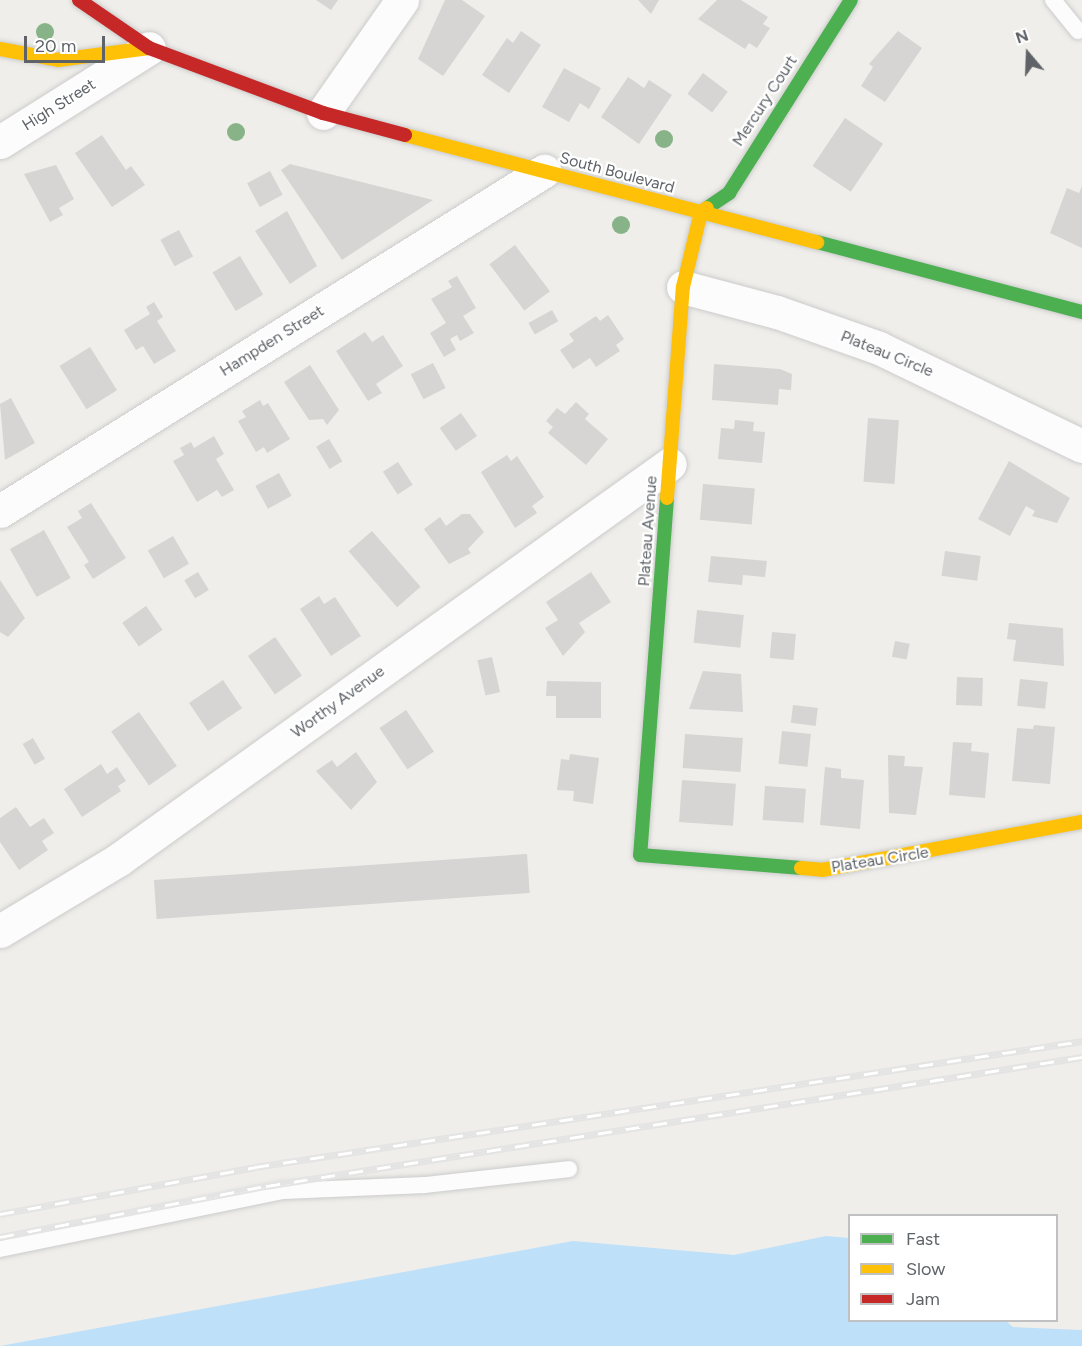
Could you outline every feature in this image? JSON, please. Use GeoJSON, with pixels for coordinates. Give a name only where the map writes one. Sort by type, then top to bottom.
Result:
{"type":"FeatureCollection","features":[{"type":"Feature","properties":{"kind":"street","name":"South Boulevard"},"geometry":{"type":"LineString","coordinates":[[79,0],[149,48],[323,113],[1082,312]]}},
{"type":"Feature","properties":{"kind":"street"},"geometry":{"type":"LineString","coordinates":[[323,113],[402,0]]}},
{"type":"Feature","properties":{"kind":"street","name":"Mercury Court"},"geometry":{"type":"LineString","coordinates":[[701,212],[729,193],[851,0]]}},
{"type":"Feature","properties":{"kind":"street","name":"South Boulevard"},"geometry":{"type":"LineString","coordinates":[[0,49],[58,60],[149,48]]}},
{"type":"Feature","properties":{"kind":"street","name":"High Street"},"geometry":{"type":"LineString","coordinates":[[0,142],[149,48]]}},
{"type":"Feature","properties":{"kind":"street","name":"Hampden Street"},"geometry":{"type":"LineString","coordinates":[[0,511],[544,171]]}},
{"type":"Feature","properties":{"kind":"street","name":"Plateau Avenue"},"geometry":{"type":"LineString","coordinates":[[640,855],[683,287],[701,212]]}},
{"type":"Feature","properties":{"kind":"street","name":"Plateau Circle"},"geometry":{"type":"LineString","coordinates":[[683,287],[777,312],[879,348],[1082,446]]}},
{"type":"Feature","properties":{"kind":"street","name":"Worthy Avenue"},"geometry":{"type":"LineString","coordinates":[[0,931],[118,860],[670,464]]}},
{"type":"Feature","properties":{"kind":"street","name":"Plateau Circle"},"geometry":{"type":"LineString","coordinates":[[640,855],[822,870],[1082,822]]}},
{"type":"Feature","properties":{"kind":"lane"},"geometry":{"type":"LineString","coordinates":[[1053,0],[1078,32]]}},
{"type":"Feature","properties":{"kind":"lane"},"geometry":{"type":"LineString","coordinates":[[0,1249],[283,1191],[425,1185],[569,1169]]}},
{"type":"Feature","properties":{"kind":"water"},"geometry":{"type":"Polygon","coordinates":[[[826,1236],[848,1238],[848,1322],[1007,1322],[1013,1327],[1082,1330],[1082,1346],[0,1346],[573,1241],[734,1255],[826,1236]]]}},
{"type":"Feature","properties":{"kind":"building"},"geometry":{"type":"Polygon","coordinates":[[[316,0],[338,0],[331,10],[316,0]]]}},
{"type":"Feature","properties":{"kind":"building"},"geometry":{"type":"Polygon","coordinates":[[[445,0],[462,0],[485,16],[443,76],[418,59],[445,0]]]}},
{"type":"Feature","properties":{"kind":"building"},"geometry":{"type":"Polygon","coordinates":[[[638,0],[659,0],[651,14],[638,0]]]}},
{"type":"Feature","properties":{"kind":"building"},"geometry":{"type":"Polygon","coordinates":[[[717,0],[741,0],[768,17],[763,24],[770,28],[757,48],[749,43],[745,49],[698,19],[717,0]]]}},
{"type":"Feature","properties":{"kind":"building"},"geometry":{"type":"Polygon","coordinates":[[[521,31],[541,45],[509,93],[482,75],[507,38],[513,43],[521,31]]]}},
{"type":"Feature","properties":{"kind":"building"},"geometry":{"type":"Polygon","coordinates":[[[898,31],[922,48],[885,102],[861,86],[873,67],[869,64],[898,31]]]}},
{"type":"Feature","properties":{"kind":"building"},"geometry":{"type":"Polygon","coordinates":[[[564,68],[601,88],[589,109],[580,103],[569,122],[542,107],[564,68]]]}},
{"type":"Feature","properties":{"kind":"building"},"geometry":{"type":"Polygon","coordinates":[[[703,73],[728,92],[712,112],[687,94],[703,73]]]}},
{"type":"Feature","properties":{"kind":"building"},"geometry":{"type":"Polygon","coordinates":[[[628,77],[644,88],[649,80],[672,95],[639,144],[601,117],[628,77]]]}},
{"type":"Feature","properties":{"kind":"building"},"geometry":{"type":"Polygon","coordinates":[[[845,118],[883,144],[851,192],[813,166],[845,118]]]}},
{"type":"Feature","properties":{"kind":"building"},"geometry":{"type":"Polygon","coordinates":[[[102,135],[126,170],[131,166],[145,185],[112,207],[75,153],[102,135]]]}},
{"type":"Feature","properties":{"kind":"building"},"geometry":{"type":"Polygon","coordinates":[[[290,164],[433,200],[342,260],[281,170],[290,164]]]}},
{"type":"Feature","properties":{"kind":"building"},"geometry":{"type":"Polygon","coordinates":[[[56,165],[74,199],[59,208],[63,215],[50,222],[24,174],[56,165]]]}},
{"type":"Feature","properties":{"kind":"building"},"geometry":{"type":"Polygon","coordinates":[[[270,171],[283,195],[260,207],[247,183],[270,171]]]}},
{"type":"Feature","properties":{"kind":"building"},"geometry":{"type":"Polygon","coordinates":[[[1082,186],[1082,248],[1050,233],[1067,188],[1079,193],[1082,186]]]}},
{"type":"Feature","properties":{"kind":"building"},"geometry":{"type":"Polygon","coordinates":[[[287,211],[317,266],[290,284],[255,231],[287,211]]]}},
{"type":"Feature","properties":{"kind":"building"},"geometry":{"type":"Polygon","coordinates":[[[179,230],[193,256],[175,266],[160,240],[179,230]]]}},
{"type":"Feature","properties":{"kind":"building"},"geometry":{"type":"Polygon","coordinates":[[[515,245],[550,291],[524,311],[489,264],[515,245]]]}},
{"type":"Feature","properties":{"kind":"building"},"geometry":{"type":"Polygon","coordinates":[[[240,256],[263,295],[236,311],[213,272],[240,256]]]}},
{"type":"Feature","properties":{"kind":"building"},"geometry":{"type":"Polygon","coordinates":[[[457,276],[476,308],[463,316],[474,333],[460,341],[457,335],[450,339],[456,350],[444,357],[430,333],[446,323],[431,299],[452,287],[448,281],[457,276]]]}},
{"type":"Feature","properties":{"kind":"building"},"geometry":{"type":"Polygon","coordinates":[[[154,302],[163,317],[157,321],[176,351],[154,364],[143,346],[136,350],[124,330],[150,314],[146,307],[154,302]]]}},
{"type":"Feature","properties":{"kind":"building"},"geometry":{"type":"Polygon","coordinates":[[[552,310],[558,321],[535,334],[528,323],[552,310]]]}},
{"type":"Feature","properties":{"kind":"building"},"geometry":{"type":"Polygon","coordinates":[[[608,315],[624,339],[616,345],[620,351],[596,367],[590,358],[573,369],[560,350],[574,341],[569,334],[596,316],[600,321],[608,315]]]}},
{"type":"Feature","properties":{"kind":"building"},"geometry":{"type":"Polygon","coordinates":[[[365,332],[372,342],[383,335],[403,366],[376,384],[382,393],[368,401],[336,351],[365,332]]]}},
{"type":"Feature","properties":{"kind":"building"},"geometry":{"type":"Polygon","coordinates":[[[90,347],[117,390],[86,409],[59,366],[90,347]]]}},
{"type":"Feature","properties":{"kind":"building"},"geometry":{"type":"Polygon","coordinates":[[[433,363],[446,388],[423,399],[411,374],[433,363]]]}},
{"type":"Feature","properties":{"kind":"building"},"geometry":{"type":"Polygon","coordinates":[[[714,364],[780,369],[792,374],[791,390],[779,389],[778,405],[712,400],[714,364]]]}},
{"type":"Feature","properties":{"kind":"building"},"geometry":{"type":"Polygon","coordinates":[[[310,365],[339,410],[327,425],[323,419],[309,420],[284,382],[310,365]]]}},
{"type":"Feature","properties":{"kind":"building"},"geometry":{"type":"Polygon","coordinates":[[[11,398],[35,443],[5,460],[0,404],[11,398]]]}},
{"type":"Feature","properties":{"kind":"building"},"geometry":{"type":"Polygon","coordinates":[[[260,400],[263,406],[268,403],[290,439],[267,453],[264,447],[256,452],[238,421],[246,417],[242,411],[260,400]]]}},
{"type":"Feature","properties":{"kind":"building"},"geometry":{"type":"Polygon","coordinates":[[[576,402],[589,414],[585,419],[608,439],[586,465],[548,433],[553,427],[546,421],[557,408],[565,414],[576,402]]]}},
{"type":"Feature","properties":{"kind":"building"},"geometry":{"type":"Polygon","coordinates":[[[461,413],[477,436],[456,451],[440,428],[461,413]]]}},
{"type":"Feature","properties":{"kind":"building"},"geometry":{"type":"Polygon","coordinates":[[[868,418],[899,420],[894,484],[864,482],[868,418]]]}},
{"type":"Feature","properties":{"kind":"building"},"geometry":{"type":"Polygon","coordinates":[[[735,420],[754,422],[753,431],[765,432],[762,463],[718,459],[721,428],[734,429],[735,420]]]}},
{"type":"Feature","properties":{"kind":"building"},"geometry":{"type":"Polygon","coordinates":[[[214,436],[224,454],[216,459],[234,490],[222,497],[217,490],[197,502],[173,461],[184,455],[180,448],[191,442],[194,448],[214,436]]]}},
{"type":"Feature","properties":{"kind":"building"},"geometry":{"type":"Polygon","coordinates":[[[329,439],[342,461],[330,469],[316,447],[329,439]]]}},
{"type":"Feature","properties":{"kind":"building"},"geometry":{"type":"Polygon","coordinates":[[[507,455],[511,461],[517,456],[544,497],[532,506],[537,513],[515,528],[481,472],[507,455]]]}},
{"type":"Feature","properties":{"kind":"building"},"geometry":{"type":"Polygon","coordinates":[[[1009,461],[1070,498],[1057,523],[1032,516],[1035,511],[1026,506],[1010,536],[978,519],[1009,461]]]}},
{"type":"Feature","properties":{"kind":"building"},"geometry":{"type":"Polygon","coordinates":[[[398,462],[413,485],[398,494],[383,472],[398,462]]]}},
{"type":"Feature","properties":{"kind":"building"},"geometry":{"type":"Polygon","coordinates":[[[279,473],[292,496],[268,509],[255,486],[279,473]]]}},
{"type":"Feature","properties":{"kind":"building"},"geometry":{"type":"Polygon","coordinates":[[[703,484],[755,489],[752,524],[700,520],[703,484]]]}},
{"type":"Feature","properties":{"kind":"building"},"geometry":{"type":"Polygon","coordinates":[[[91,503],[126,558],[93,579],[84,565],[89,562],[67,527],[82,518],[78,511],[91,503]]]}},
{"type":"Feature","properties":{"kind":"building"},"geometry":{"type":"Polygon","coordinates":[[[462,514],[470,514],[484,532],[468,549],[471,553],[449,564],[424,529],[440,517],[446,526],[462,514]]]}},
{"type":"Feature","properties":{"kind":"building"},"geometry":{"type":"Polygon","coordinates":[[[44,530],[71,578],[37,597],[10,549],[44,530]]]}},
{"type":"Feature","properties":{"kind":"building"},"geometry":{"type":"Polygon","coordinates":[[[372,531],[421,587],[397,607],[349,551],[372,531]]]}},
{"type":"Feature","properties":{"kind":"building"},"geometry":{"type":"Polygon","coordinates":[[[173,536],[189,564],[164,578],[148,550],[173,536]]]}},
{"type":"Feature","properties":{"kind":"building"},"geometry":{"type":"Polygon","coordinates":[[[945,551],[981,556],[977,581],[942,576],[945,551]]]}},
{"type":"Feature","properties":{"kind":"building"},"geometry":{"type":"Polygon","coordinates":[[[711,556],[767,561],[765,577],[743,575],[742,585],[708,582],[711,556]]]}},
{"type":"Feature","properties":{"kind":"building"},"geometry":{"type":"Polygon","coordinates":[[[198,572],[209,590],[195,598],[184,580],[198,572]]]}},
{"type":"Feature","properties":{"kind":"building"},"geometry":{"type":"Polygon","coordinates":[[[591,572],[611,602],[579,623],[585,632],[563,656],[545,628],[558,620],[546,602],[591,572]]]}},
{"type":"Feature","properties":{"kind":"building"},"geometry":{"type":"Polygon","coordinates":[[[0,580],[25,618],[8,637],[0,632],[0,580]]]}},
{"type":"Feature","properties":{"kind":"building"},"geometry":{"type":"Polygon","coordinates":[[[319,596],[324,604],[335,597],[361,636],[331,656],[300,609],[319,596]]]}},
{"type":"Feature","properties":{"kind":"building"},"geometry":{"type":"Polygon","coordinates":[[[146,606],[163,630],[139,646],[122,623],[146,606]]]}},
{"type":"Feature","properties":{"kind":"building"},"geometry":{"type":"Polygon","coordinates":[[[697,610],[744,615],[740,648],[694,643],[697,610]]]}},
{"type":"Feature","properties":{"kind":"building"},"geometry":{"type":"Polygon","coordinates":[[[1009,623],[1063,628],[1064,666],[1013,661],[1016,640],[1007,639],[1009,623]]]}},
{"type":"Feature","properties":{"kind":"building"},"geometry":{"type":"Polygon","coordinates":[[[772,632],[796,634],[794,660],[770,658],[772,632]]]}},
{"type":"Feature","properties":{"kind":"building"},"geometry":{"type":"Polygon","coordinates":[[[275,637],[302,676],[275,694],[248,656],[275,637]]]}},
{"type":"Feature","properties":{"kind":"building"},"geometry":{"type":"Polygon","coordinates":[[[895,641],[910,644],[907,660],[892,657],[895,641]]]}},
{"type":"Feature","properties":{"kind":"building"},"geometry":{"type":"Polygon","coordinates":[[[492,657],[500,692],[485,695],[477,660],[492,657]]]}},
{"type":"Feature","properties":{"kind":"building"},"geometry":{"type":"Polygon","coordinates":[[[703,671],[741,674],[743,712],[689,709],[703,671]]]}},
{"type":"Feature","properties":{"kind":"building"},"geometry":{"type":"Polygon","coordinates":[[[957,677],[983,678],[982,706],[956,705],[957,677]]]}},
{"type":"Feature","properties":{"kind":"building"},"geometry":{"type":"Polygon","coordinates":[[[1020,679],[1048,682],[1045,709],[1017,706],[1020,679]]]}},
{"type":"Feature","properties":{"kind":"building"},"geometry":{"type":"Polygon","coordinates":[[[223,680],[242,708],[208,731],[189,703],[223,680]]]}},
{"type":"Feature","properties":{"kind":"building"},"geometry":{"type":"Polygon","coordinates":[[[547,681],[601,682],[601,718],[556,718],[556,696],[546,696],[547,681]]]}},
{"type":"Feature","properties":{"kind":"building"},"geometry":{"type":"Polygon","coordinates":[[[793,705],[818,708],[816,726],[791,723],[793,705]]]}},
{"type":"Feature","properties":{"kind":"building"},"geometry":{"type":"Polygon","coordinates":[[[406,710],[434,751],[407,769],[379,728],[406,710]]]}},
{"type":"Feature","properties":{"kind":"building"},"geometry":{"type":"Polygon","coordinates":[[[139,712],[177,766],[149,786],[111,732],[139,712]]]}},
{"type":"Feature","properties":{"kind":"building"},"geometry":{"type":"Polygon","coordinates":[[[1034,725],[1055,727],[1050,784],[1012,781],[1017,728],[1033,729],[1034,725]]]}},
{"type":"Feature","properties":{"kind":"building"},"geometry":{"type":"Polygon","coordinates":[[[782,731],[811,734],[807,767],[779,764],[782,731]]]}},
{"type":"Feature","properties":{"kind":"building"},"geometry":{"type":"Polygon","coordinates":[[[685,734],[743,738],[740,772],[683,768],[685,734]]]}},
{"type":"Feature","properties":{"kind":"building"},"geometry":{"type":"Polygon","coordinates":[[[33,738],[45,759],[35,765],[23,744],[33,738]]]}},
{"type":"Feature","properties":{"kind":"building"},"geometry":{"type":"Polygon","coordinates":[[[953,742],[972,743],[971,751],[989,753],[985,798],[949,795],[953,742]]]}},
{"type":"Feature","properties":{"kind":"building"},"geometry":{"type":"Polygon","coordinates":[[[356,752],[377,782],[351,810],[316,771],[332,760],[337,767],[356,752]]]}},
{"type":"Feature","properties":{"kind":"building"},"geometry":{"type":"Polygon","coordinates":[[[570,754],[599,758],[593,804],[573,801],[574,791],[557,790],[561,759],[569,760],[570,754]]]}},
{"type":"Feature","properties":{"kind":"building"},"geometry":{"type":"Polygon","coordinates":[[[888,755],[905,756],[904,766],[923,767],[916,815],[889,813],[888,755]]]}},
{"type":"Feature","properties":{"kind":"building"},"geometry":{"type":"Polygon","coordinates":[[[101,764],[107,774],[117,767],[126,781],[118,786],[121,791],[82,817],[64,789],[101,764]]]}},
{"type":"Feature","properties":{"kind":"building"},"geometry":{"type":"Polygon","coordinates":[[[825,767],[841,769],[841,778],[864,780],[860,829],[820,825],[825,767]]]}},
{"type":"Feature","properties":{"kind":"building"},"geometry":{"type":"Polygon","coordinates":[[[682,780],[736,784],[733,826],[679,822],[682,780]]]}},
{"type":"Feature","properties":{"kind":"building"},"geometry":{"type":"Polygon","coordinates":[[[765,786],[806,789],[804,823],[763,820],[765,786]]]}},
{"type":"Feature","properties":{"kind":"building"},"geometry":{"type":"Polygon","coordinates":[[[16,807],[30,827],[44,818],[54,833],[42,841],[48,850],[19,870],[0,842],[0,818],[16,807]]]}},
{"type":"Feature","properties":{"kind":"building"},"geometry":{"type":"Polygon","coordinates":[[[527,854],[530,893],[157,919],[154,880],[527,854]]]}},
{"type":"Feature","properties":{"kind":"railway"},"geometry":{"type":"LineString","coordinates":[[0,1214],[255,1167],[1082,1041]]}},
{"type":"Feature","properties":{"kind":"railway"},"geometry":{"type":"LineString","coordinates":[[0,1237],[266,1186],[1082,1057]]}},
{"type":"Feature","properties":{"kind":"traffic: fast"},"geometry":{"type":"LineString","coordinates":[[707,208],[729,193],[851,0]]}},
{"type":"Feature","properties":{"kind":"traffic: fast"},"geometry":{"type":"LineString","coordinates":[[817,242],[1082,312]]}},
{"type":"Feature","properties":{"kind":"traffic: fast"},"geometry":{"type":"LineString","coordinates":[[667,498],[640,855],[801,868]]}},
{"type":"Feature","properties":{"kind":"traffic: slow"},"geometry":{"type":"LineString","coordinates":[[0,49],[58,60],[149,48]]}},
{"type":"Feature","properties":{"kind":"traffic: slow"},"geometry":{"type":"LineString","coordinates":[[405,135],[817,242]]}},
{"type":"Feature","properties":{"kind":"traffic: slow"},"geometry":{"type":"LineString","coordinates":[[667,498],[683,287],[701,212],[707,208]]}},
{"type":"Feature","properties":{"kind":"traffic: slow"},"geometry":{"type":"LineString","coordinates":[[801,868],[822,870],[1082,822]]}},
{"type":"Feature","properties":{"kind":"traffic: jam"},"geometry":{"type":"LineString","coordinates":[[79,0],[149,48],[323,113],[405,135]]}}]}
